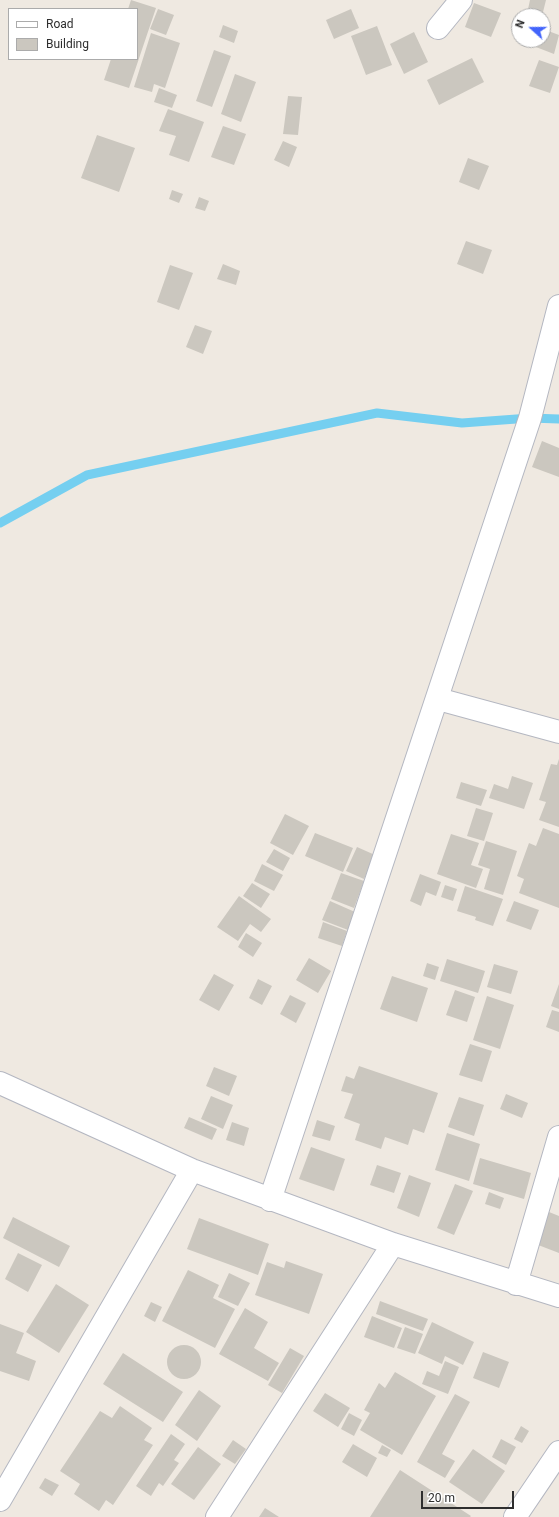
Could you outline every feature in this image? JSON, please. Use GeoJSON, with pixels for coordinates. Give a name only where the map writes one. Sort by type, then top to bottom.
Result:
{"type":"FeatureCollection","features":[{"type":"Feature","properties":{"kind":"street"},"geometry":{"type":"LineString","coordinates":[[438,28],[461,0]]}},
{"type":"Feature","properties":{"kind":"street"},"geometry":{"type":"LineString","coordinates":[[270,1200],[438,699],[530,418],[559,306]]}},
{"type":"Feature","properties":{"kind":"street"},"geometry":{"type":"LineString","coordinates":[[438,699],[559,732]]}},
{"type":"Feature","properties":{"kind":"street"},"geometry":{"type":"LineString","coordinates":[[0,1083],[192,1170],[270,1200],[393,1244],[516,1284],[559,1296]]}},
{"type":"Feature","properties":{"kind":"street"},"geometry":{"type":"LineString","coordinates":[[516,1284],[559,1137]]}},
{"type":"Feature","properties":{"kind":"street"},"geometry":{"type":"LineString","coordinates":[[0,1500],[192,1170]]}},
{"type":"Feature","properties":{"kind":"street"},"geometry":{"type":"LineString","coordinates":[[217,1517],[393,1244]]}},
{"type":"Feature","properties":{"kind":"street"},"geometry":{"type":"LineString","coordinates":[[515,1517],[559,1452]]}},
{"type":"Feature","properties":{"kind":"building"},"geometry":{"type":"Polygon","coordinates":[[[131,0],[156,8],[129,88],[104,80],[111,60],[138,60],[138,8],[128,8],[131,0]]]}},
{"type":"Feature","properties":{"kind":"building"},"geometry":{"type":"Polygon","coordinates":[[[530,0],[546,0],[544,8],[528,8],[530,0]]]}},
{"type":"Feature","properties":{"kind":"building"},"geometry":{"type":"Polygon","coordinates":[[[474,3],[501,13],[491,37],[465,27],[474,3]]]}},
{"type":"Feature","properties":{"kind":"building"},"geometry":{"type":"Polygon","coordinates":[[[158,9],[174,15],[166,35],[150,29],[158,9]]]}},
{"type":"Feature","properties":{"kind":"building"},"geometry":{"type":"Polygon","coordinates":[[[351,9],[359,28],[334,39],[326,20],[351,9]]]}},
{"type":"Feature","properties":{"kind":"building"},"geometry":{"type":"Polygon","coordinates":[[[223,25],[238,31],[234,43],[219,37],[223,25]]]}},
{"type":"Feature","properties":{"kind":"building"},"geometry":{"type":"Polygon","coordinates":[[[377,26],[392,65],[366,75],[351,36],[377,26]]]}},
{"type":"Feature","properties":{"kind":"building"},"geometry":{"type":"Polygon","coordinates":[[[414,32],[428,62],[404,74],[390,44],[414,32]]]}},
{"type":"Feature","properties":{"kind":"building"},"geometry":{"type":"Polygon","coordinates":[[[551,32],[559,35],[554,54],[538,48],[551,48],[551,32]]]}},
{"type":"Feature","properties":{"kind":"building"},"geometry":{"type":"Polygon","coordinates":[[[151,33],[180,43],[165,88],[154,84],[152,92],[134,87],[151,33]]]}},
{"type":"Feature","properties":{"kind":"building"},"geometry":{"type":"Polygon","coordinates":[[[214,50],[231,56],[212,107],[196,101],[214,50]]]}},
{"type":"Feature","properties":{"kind":"building"},"geometry":{"type":"Polygon","coordinates":[[[472,58],[484,82],[439,105],[427,80],[472,58]]]}},
{"type":"Feature","properties":{"kind":"building"},"geometry":{"type":"Polygon","coordinates":[[[539,60],[559,67],[550,93],[529,86],[539,60]]]}},
{"type":"Feature","properties":{"kind":"building"},"geometry":{"type":"Polygon","coordinates":[[[235,74],[256,82],[241,122],[221,114],[235,74]]]}},
{"type":"Feature","properties":{"kind":"building"},"geometry":{"type":"Polygon","coordinates":[[[159,88],[177,95],[172,108],[154,102],[159,88]]]}},
{"type":"Feature","properties":{"kind":"building"},"geometry":{"type":"Polygon","coordinates":[[[288,96],[302,97],[298,135],[283,134],[288,96]]]}},
{"type":"Feature","properties":{"kind":"building"},"geometry":{"type":"Polygon","coordinates":[[[168,109],[204,122],[189,162],[169,155],[176,136],[159,131],[168,109]]]}},
{"type":"Feature","properties":{"kind":"building"},"geometry":{"type":"Polygon","coordinates":[[[223,126],[246,134],[234,165],[211,157],[223,126]]]}},
{"type":"Feature","properties":{"kind":"building"},"geometry":{"type":"Polygon","coordinates":[[[97,135],[135,148],[119,192],[81,178],[97,135]]]}},
{"type":"Feature","properties":{"kind":"building"},"geometry":{"type":"Polygon","coordinates":[[[283,141],[297,147],[289,167],[274,160],[283,141]]]}},
{"type":"Feature","properties":{"kind":"building"},"geometry":{"type":"Polygon","coordinates":[[[468,158],[489,166],[479,190],[459,182],[468,158]]]}},
{"type":"Feature","properties":{"kind":"building"},"geometry":{"type":"Polygon","coordinates":[[[172,190],[183,194],[179,203],[169,199],[172,190]]]}},
{"type":"Feature","properties":{"kind":"building"},"geometry":{"type":"Polygon","coordinates":[[[199,197],[209,201],[205,211],[195,208],[199,197]]]}},
{"type":"Feature","properties":{"kind":"building"},"geometry":{"type":"Polygon","coordinates":[[[466,241],[492,250],[483,274],[457,264],[466,241]]]}},
{"type":"Feature","properties":{"kind":"building"},"geometry":{"type":"Polygon","coordinates":[[[223,264],[240,271],[236,285],[217,279],[223,264]]]}},
{"type":"Feature","properties":{"kind":"building"},"geometry":{"type":"Polygon","coordinates":[[[170,265],[193,273],[179,310],[157,302],[170,265]]]}},
{"type":"Feature","properties":{"kind":"building"},"geometry":{"type":"Polygon","coordinates":[[[195,325],[212,331],[203,354],[186,347],[195,325]]]}},
{"type":"Feature","properties":{"kind":"building"},"geometry":{"type":"Polygon","coordinates":[[[542,441],[559,448],[559,477],[532,467],[542,441]]]}},
{"type":"Feature","properties":{"kind":"building"},"geometry":{"type":"Polygon","coordinates":[[[559,759],[559,827],[539,820],[546,802],[539,800],[551,764],[557,765],[559,759]]]}},
{"type":"Feature","properties":{"kind":"building"},"geometry":{"type":"Polygon","coordinates":[[[512,776],[533,783],[524,809],[489,798],[494,784],[508,789],[512,776]]]}},
{"type":"Feature","properties":{"kind":"building"},"geometry":{"type":"Polygon","coordinates":[[[461,782],[487,790],[481,806],[456,798],[461,782]]]}},
{"type":"Feature","properties":{"kind":"building"},"geometry":{"type":"Polygon","coordinates":[[[476,808],[493,813],[484,841],[467,836],[476,808]]]}},
{"type":"Feature","properties":{"kind":"building"},"geometry":{"type":"Polygon","coordinates":[[[285,814],[309,826],[293,855],[270,843],[285,814]]]}},
{"type":"Feature","properties":{"kind":"building"},"geometry":{"type":"Polygon","coordinates":[[[543,828],[559,834],[559,908],[519,893],[524,879],[517,876],[529,843],[536,846],[543,828]]]}},
{"type":"Feature","properties":{"kind":"building"},"geometry":{"type":"Polygon","coordinates":[[[315,833],[353,848],[343,872],[305,856],[315,833]]]}},
{"type":"Feature","properties":{"kind":"building"},"geometry":{"type":"Polygon","coordinates":[[[451,834],[479,843],[471,865],[483,869],[476,888],[437,874],[451,834]]]}},
{"type":"Feature","properties":{"kind":"building"},"geometry":{"type":"Polygon","coordinates":[[[486,841],[517,851],[503,895],[484,889],[490,869],[478,865],[486,841]]]}},
{"type":"Feature","properties":{"kind":"building"},"geometry":{"type":"Polygon","coordinates":[[[357,847],[375,855],[364,879],[346,871],[357,847]]]}},
{"type":"Feature","properties":{"kind":"building"},"geometry":{"type":"Polygon","coordinates":[[[274,849],[290,858],[283,871],[266,862],[274,849]]]}},
{"type":"Feature","properties":{"kind":"building"},"geometry":{"type":"Polygon","coordinates":[[[262,864],[283,875],[274,891],[254,881],[262,864]]]}},
{"type":"Feature","properties":{"kind":"building"},"geometry":{"type":"Polygon","coordinates":[[[341,873],[364,881],[354,908],[331,899],[341,873]]]}},
{"type":"Feature","properties":{"kind":"building"},"geometry":{"type":"Polygon","coordinates":[[[420,874],[441,882],[436,896],[426,892],[421,906],[410,901],[420,874]]]}},
{"type":"Feature","properties":{"kind":"building"},"geometry":{"type":"Polygon","coordinates":[[[252,883],[270,894],[261,908],[243,896],[252,883]]]}},
{"type":"Feature","properties":{"kind":"building"},"geometry":{"type":"Polygon","coordinates":[[[445,885],[457,889],[453,901],[441,897],[445,885]]]}},
{"type":"Feature","properties":{"kind":"building"},"geometry":{"type":"Polygon","coordinates":[[[465,886],[503,899],[493,926],[475,920],[476,917],[457,911],[465,886]]]}},
{"type":"Feature","properties":{"kind":"building"},"geometry":{"type":"Polygon","coordinates":[[[239,896],[271,919],[261,932],[250,924],[238,941],[217,927],[239,896]]]}},
{"type":"Feature","properties":{"kind":"building"},"geometry":{"type":"Polygon","coordinates":[[[330,901],[355,912],[348,930],[322,920],[330,901]]]}},
{"type":"Feature","properties":{"kind":"building"},"geometry":{"type":"Polygon","coordinates":[[[514,901],[539,910],[531,930],[506,921],[514,901]]]}},
{"type":"Feature","properties":{"kind":"building"},"geometry":{"type":"Polygon","coordinates":[[[323,922],[347,931],[342,946],[318,938],[323,922]]]}},
{"type":"Feature","properties":{"kind":"building"},"geometry":{"type":"Polygon","coordinates":[[[246,933],[262,943],[253,957],[238,947],[246,933]]]}},
{"type":"Feature","properties":{"kind":"building"},"geometry":{"type":"Polygon","coordinates":[[[309,958],[331,971],[318,993],[296,980],[309,958]]]}},
{"type":"Feature","properties":{"kind":"building"},"geometry":{"type":"Polygon","coordinates":[[[447,959],[485,971],[478,993],[440,981],[447,959]]]}},
{"type":"Feature","properties":{"kind":"building"},"geometry":{"type":"Polygon","coordinates":[[[427,963],[439,967],[435,980],[423,976],[427,963]]]}},
{"type":"Feature","properties":{"kind":"building"},"geometry":{"type":"Polygon","coordinates":[[[494,964],[518,971],[511,994],[487,987],[494,964]]]}},
{"type":"Feature","properties":{"kind":"building"},"geometry":{"type":"Polygon","coordinates":[[[214,974],[234,985],[219,1011],[199,1000],[214,974]]]}},
{"type":"Feature","properties":{"kind":"building"},"geometry":{"type":"Polygon","coordinates":[[[392,976],[428,988],[417,1022],[380,1009],[392,976]]]}},
{"type":"Feature","properties":{"kind":"building"},"geometry":{"type":"Polygon","coordinates":[[[258,979],[272,986],[262,1005],[249,998],[258,979]]]}},
{"type":"Feature","properties":{"kind":"building"},"geometry":{"type":"Polygon","coordinates":[[[559,984],[559,1009],[551,1006],[559,984]]]}},
{"type":"Feature","properties":{"kind":"building"},"geometry":{"type":"Polygon","coordinates":[[[455,990],[475,997],[467,1022],[446,1015],[455,990]]]}},
{"type":"Feature","properties":{"kind":"building"},"geometry":{"type":"Polygon","coordinates":[[[290,995],[306,1003],[296,1023],[280,1014],[290,995]]]}},
{"type":"Feature","properties":{"kind":"building"},"geometry":{"type":"Polygon","coordinates":[[[487,996],[514,1005],[500,1049],[473,1040],[487,996]]]}},
{"type":"Feature","properties":{"kind":"building"},"geometry":{"type":"Polygon","coordinates":[[[552,1010],[559,1012],[559,1032],[546,1027],[552,1010]]]}},
{"type":"Feature","properties":{"kind":"building"},"geometry":{"type":"Polygon","coordinates":[[[470,1044],[492,1051],[482,1082],[459,1075],[470,1044]]]}},
{"type":"Feature","properties":{"kind":"building"},"geometry":{"type":"Polygon","coordinates":[[[359,1066],[438,1093],[424,1133],[413,1129],[408,1145],[385,1137],[381,1149],[355,1140],[360,1124],[344,1118],[353,1094],[341,1091],[346,1076],[354,1079],[359,1066]]]}},
{"type":"Feature","properties":{"kind":"building"},"geometry":{"type":"Polygon","coordinates":[[[214,1067],[237,1076],[229,1096],[206,1086],[214,1067]]]}},
{"type":"Feature","properties":{"kind":"building"},"geometry":{"type":"Polygon","coordinates":[[[506,1094],[528,1103],[522,1118],[500,1109],[506,1094]]]}},
{"type":"Feature","properties":{"kind":"building"},"geometry":{"type":"Polygon","coordinates":[[[211,1096],[233,1105],[223,1129],[201,1119],[211,1096]]]}},
{"type":"Feature","properties":{"kind":"building"},"geometry":{"type":"Polygon","coordinates":[[[459,1097],[484,1105],[474,1136],[448,1127],[459,1097]]]}},
{"type":"Feature","properties":{"kind":"building"},"geometry":{"type":"Polygon","coordinates":[[[189,1117],[217,1129],[212,1140],[184,1128],[189,1117]]]}},
{"type":"Feature","properties":{"kind":"building"},"geometry":{"type":"Polygon","coordinates":[[[317,1120],[335,1126],[330,1141],[312,1136],[317,1120]]]}},
{"type":"Feature","properties":{"kind":"building"},"geometry":{"type":"Polygon","coordinates":[[[232,1122],[249,1128],[244,1146],[226,1140],[232,1122]]]}},
{"type":"Feature","properties":{"kind":"building"},"geometry":{"type":"Polygon","coordinates":[[[447,1133],[480,1144],[469,1181],[435,1170],[447,1133]]]}},
{"type":"Feature","properties":{"kind":"building"},"geometry":{"type":"Polygon","coordinates":[[[311,1147],[345,1159],[334,1191],[299,1179],[311,1147]]]}},
{"type":"Feature","properties":{"kind":"building"},"geometry":{"type":"Polygon","coordinates":[[[480,1158],[531,1173],[524,1199],[473,1184],[480,1158]]]}},
{"type":"Feature","properties":{"kind":"building"},"geometry":{"type":"Polygon","coordinates":[[[377,1165],[401,1173],[394,1193],[370,1185],[377,1165]]]}},
{"type":"Feature","properties":{"kind":"building"},"geometry":{"type":"Polygon","coordinates":[[[409,1175],[431,1183],[419,1217],[397,1208],[409,1175]]]}},
{"type":"Feature","properties":{"kind":"building"},"geometry":{"type":"Polygon","coordinates":[[[455,1184],[473,1191],[454,1235],[437,1228],[455,1184]]]}},
{"type":"Feature","properties":{"kind":"building"},"geometry":{"type":"Polygon","coordinates":[[[489,1192],[504,1198],[500,1209],[485,1204],[489,1192]]]}},
{"type":"Feature","properties":{"kind":"building"},"geometry":{"type":"Polygon","coordinates":[[[544,1210],[559,1216],[559,1253],[533,1243],[544,1210]]]}},
{"type":"Feature","properties":{"kind":"building"},"geometry":{"type":"Polygon","coordinates":[[[13,1217],[70,1246],[59,1267],[3,1238],[13,1217]]]}},
{"type":"Feature","properties":{"kind":"building"},"geometry":{"type":"Polygon","coordinates":[[[199,1218],[269,1244],[258,1275],[187,1249],[199,1218]]]}},
{"type":"Feature","properties":{"kind":"building"},"geometry":{"type":"Polygon","coordinates":[[[18,1253],[42,1265],[28,1292],[5,1279],[18,1253]]]}},
{"type":"Feature","properties":{"kind":"building"},"geometry":{"type":"Polygon","coordinates":[[[286,1261],[323,1274],[309,1314],[255,1295],[267,1262],[284,1268],[286,1261]]]}},
{"type":"Feature","properties":{"kind":"building"},"geometry":{"type":"Polygon","coordinates":[[[188,1270],[219,1285],[213,1298],[235,1309],[215,1348],[162,1321],[188,1270]]]}},
{"type":"Feature","properties":{"kind":"building"},"geometry":{"type":"Polygon","coordinates":[[[229,1273],[250,1283],[238,1306],[218,1297],[229,1273]]]}},
{"type":"Feature","properties":{"kind":"building"},"geometry":{"type":"Polygon","coordinates":[[[56,1284],[89,1305],[59,1353],[26,1332],[56,1284]]]}},
{"type":"Feature","properties":{"kind":"building"},"geometry":{"type":"Polygon","coordinates":[[[380,1301],[428,1319],[423,1331],[376,1314],[380,1301]]]}},
{"type":"Feature","properties":{"kind":"building"},"geometry":{"type":"Polygon","coordinates":[[[151,1302],[162,1307],[155,1322],[144,1316],[151,1302]]]}},
{"type":"Feature","properties":{"kind":"building"},"geometry":{"type":"Polygon","coordinates":[[[245,1308],[268,1322],[254,1348],[279,1363],[268,1381],[219,1354],[245,1308]]]}},
{"type":"Feature","properties":{"kind":"building"},"geometry":{"type":"Polygon","coordinates":[[[372,1316],[402,1328],[394,1348],[364,1337],[372,1316]]]}},
{"type":"Feature","properties":{"kind":"building"},"geometry":{"type":"Polygon","coordinates":[[[432,1322],[474,1342],[463,1365],[445,1356],[442,1364],[418,1353],[432,1322]]]}},
{"type":"Feature","properties":{"kind":"building"},"geometry":{"type":"Polygon","coordinates":[[[0,1324],[24,1333],[16,1353],[36,1361],[29,1381],[0,1371],[0,1324]]]}},
{"type":"Feature","properties":{"kind":"building"},"geometry":{"type":"Polygon","coordinates":[[[405,1327],[423,1334],[415,1354],[397,1348],[405,1327]]]}},
{"type":"Feature","properties":{"kind":"building"},"geometry":{"type":"Polygon","coordinates":[[[184,1345],[190,1346],[196,1350],[200,1356],[200,1368],[196,1374],[190,1378],[184,1379],[178,1378],[172,1374],[168,1368],[167,1362],[168,1356],[172,1350],[178,1346],[184,1345]]]}},
{"type":"Feature","properties":{"kind":"building"},"geometry":{"type":"Polygon","coordinates":[[[290,1348],[304,1356],[282,1393],[268,1385],[290,1348]]]}},
{"type":"Feature","properties":{"kind":"building"},"geometry":{"type":"Polygon","coordinates":[[[483,1352],[509,1362],[499,1388],[473,1378],[483,1352]]]}},
{"type":"Feature","properties":{"kind":"building"},"geometry":{"type":"Polygon","coordinates":[[[123,1353],[183,1392],[163,1422],[103,1384],[123,1353]]]}},
{"type":"Feature","properties":{"kind":"building"},"geometry":{"type":"Polygon","coordinates":[[[445,1361],[459,1367],[448,1394],[422,1384],[427,1371],[439,1376],[445,1361]]]}},
{"type":"Feature","properties":{"kind":"building"},"geometry":{"type":"Polygon","coordinates":[[[395,1372],[436,1396],[402,1455],[360,1430],[370,1413],[364,1410],[379,1383],[385,1388],[395,1372]]]}},
{"type":"Feature","properties":{"kind":"building"},"geometry":{"type":"Polygon","coordinates":[[[199,1390],[221,1406],[197,1441],[175,1425],[199,1390]]]}},
{"type":"Feature","properties":{"kind":"building"},"geometry":{"type":"Polygon","coordinates":[[[325,1393],[350,1408],[338,1427],[313,1411],[325,1393]]]}},
{"type":"Feature","properties":{"kind":"building"},"geometry":{"type":"Polygon","coordinates":[[[455,1394],[470,1402],[442,1454],[455,1461],[445,1478],[417,1462],[455,1394]]]}},
{"type":"Feature","properties":{"kind":"building"},"geometry":{"type":"Polygon","coordinates":[[[120,1406],[152,1428],[144,1440],[153,1445],[113,1505],[106,1500],[99,1511],[74,1494],[80,1484],[60,1471],[100,1411],[112,1418],[120,1406]]]}},
{"type":"Feature","properties":{"kind":"building"},"geometry":{"type":"Polygon","coordinates":[[[349,1413],[362,1420],[354,1436],[341,1429],[349,1413]]]}},
{"type":"Feature","properties":{"kind":"building"},"geometry":{"type":"Polygon","coordinates":[[[521,1426],[529,1431],[522,1443],[514,1439],[521,1426]]]}},
{"type":"Feature","properties":{"kind":"building"},"geometry":{"type":"Polygon","coordinates":[[[171,1434],[185,1444],[174,1460],[179,1463],[163,1486],[159,1483],[151,1496],[136,1486],[171,1434]]]}},
{"type":"Feature","properties":{"kind":"building"},"geometry":{"type":"Polygon","coordinates":[[[501,1439],[516,1447],[506,1465],[492,1457],[501,1439]]]}},
{"type":"Feature","properties":{"kind":"building"},"geometry":{"type":"Polygon","coordinates":[[[233,1440],[246,1449],[235,1464],[222,1456],[233,1440]]]}},
{"type":"Feature","properties":{"kind":"building"},"geometry":{"type":"Polygon","coordinates":[[[353,1444],[377,1458],[367,1477],[342,1462],[353,1444]]]}},
{"type":"Feature","properties":{"kind":"building"},"geometry":{"type":"Polygon","coordinates":[[[382,1445],[391,1450],[387,1457],[378,1453],[382,1445]]]}},
{"type":"Feature","properties":{"kind":"building"},"geometry":{"type":"Polygon","coordinates":[[[198,1447],[221,1464],[194,1500],[171,1484],[198,1447]]]}},
{"type":"Feature","properties":{"kind":"building"},"geometry":{"type":"Polygon","coordinates":[[[473,1449],[505,1471],[482,1504],[449,1482],[473,1449]]]}},
{"type":"Feature","properties":{"kind":"building"},"geometry":{"type":"Polygon","coordinates":[[[400,1470],[471,1516],[370,1517],[400,1470]]]}},
{"type":"Feature","properties":{"kind":"building"},"geometry":{"type":"Polygon","coordinates":[[[45,1478],[59,1485],[52,1496],[39,1488],[45,1478]]]}},
{"type":"Feature","properties":{"kind":"building"},"geometry":{"type":"Polygon","coordinates":[[[265,1508],[279,1517],[259,1517],[265,1508]]]}},
{"type":"Feature","properties":{"kind":"waterway"},"geometry":{"type":"LineString","coordinates":[[0,523],[87,475],[377,413],[462,423],[530,418],[559,419]]}}]}
